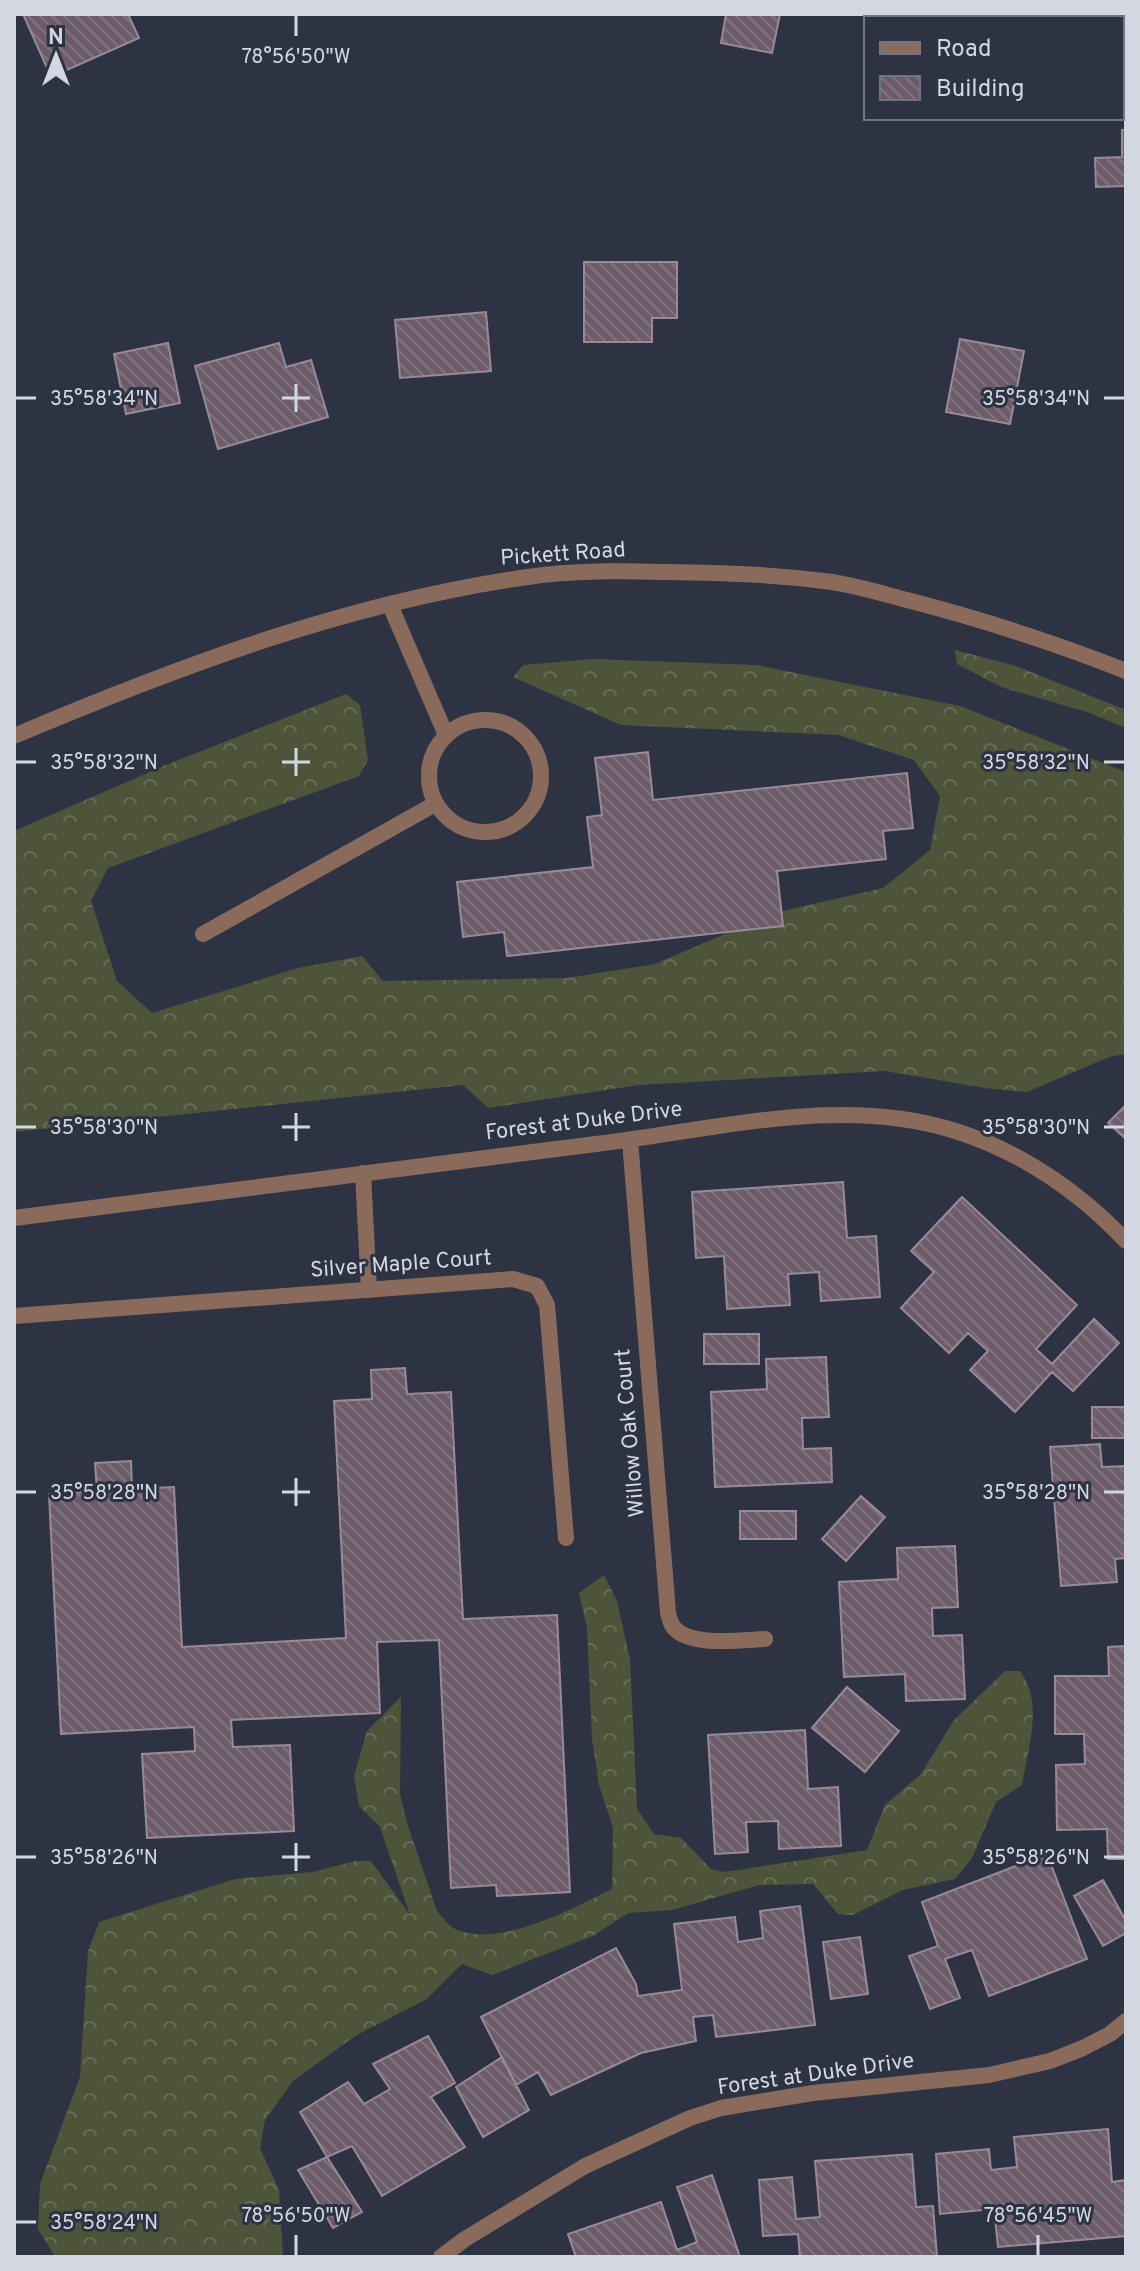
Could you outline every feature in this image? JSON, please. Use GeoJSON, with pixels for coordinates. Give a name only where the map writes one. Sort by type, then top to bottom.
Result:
{"type":"FeatureCollection","features":[{"type":"Feature","properties":{"kind":"street","name":"Pickett Road"},"geometry":{"type":"LineString","coordinates":[[14,736],[227,653],[317,623],[451,589],[531,576],[617,571],[728,573],[826,581],[954,612],[1126,671]]}},
{"type":"Feature","properties":{"kind":"street"},"geometry":{"type":"LineString","coordinates":[[390,605],[446,735]]}},
{"type":"Feature","properties":{"kind":"street"},"geometry":{"type":"LineString","coordinates":[[480,720],[499,721],[516,729],[530,741],[539,758],[542,777],[539,795],[530,811],[516,824],[499,831],[480,832],[462,828],[447,818],[435,804],[429,786],[429,767],[435,750],[446,735],[461,724],[480,720]]}},
{"type":"Feature","properties":{"kind":"street"},"geometry":{"type":"LineString","coordinates":[[203,934],[435,804]]}},
{"type":"Feature","properties":{"kind":"street","name":"Forest at Duke Drive"},"geometry":{"type":"LineString","coordinates":[[14,1218],[630,1140],[791,1116],[872,1116],[904,1119],[976,1138],[1011,1153],[1073,1192],[1126,1241]]}},
{"type":"Feature","properties":{"kind":"street","name":"Willow Oak Court"},"geometry":{"type":"LineString","coordinates":[[630,1140],[668,1613],[673,1627],[688,1638],[725,1642],[765,1639]]}},
{"type":"Feature","properties":{"kind":"street"},"geometry":{"type":"LineString","coordinates":[[363,1173],[369,1290]]}},
{"type":"Feature","properties":{"kind":"street","name":"Silver Maple Court"},"geometry":{"type":"LineString","coordinates":[[14,1316],[513,1279],[537,1286],[547,1305],[566,1538]]}},
{"type":"Feature","properties":{"kind":"street","name":"Forest at Duke Drive"},"geometry":{"type":"LineString","coordinates":[[441,2257],[585,2166],[690,2118],[721,2108],[813,2093],[989,2075],[1061,2057],[1110,2034],[1126,2021]]}},
{"type":"Feature","properties":{"kind":"green space"},"geometry":{"type":"Polygon","coordinates":[[[955,650],[1016,666],[1126,710],[1126,728],[1087,712],[1001,687],[957,664],[955,650]]]}},
{"type":"Feature","properties":{"kind":"green space"},"geometry":{"type":"Polygon","coordinates":[[[593,659],[756,665],[960,706],[1126,772],[1126,1054],[1109,1057],[1027,1092],[885,1071],[639,1085],[488,1108],[463,1085],[14,1132],[14,831],[166,765],[346,694],[360,705],[368,760],[359,776],[108,868],[91,901],[117,981],[152,1013],[298,968],[362,956],[383,981],[567,978],[655,964],[774,913],[883,888],[930,850],[940,796],[914,760],[838,735],[621,725],[513,677],[523,665],[593,659]]]}},
{"type":"Feature","properties":{"kind":"green space"},"geometry":{"type":"Polygon","coordinates":[[[604,1575],[617,1601],[630,1659],[637,1809],[654,1834],[681,1838],[711,1869],[725,1872],[867,1850],[885,1805],[921,1774],[954,1720],[1005,1671],[1020,1671],[1031,1697],[1032,1726],[1022,1785],[996,1802],[972,1858],[955,1879],[903,1890],[853,1915],[838,1914],[813,1884],[759,1885],[672,1910],[628,1913],[593,1936],[492,1975],[462,1964],[427,1999],[355,2036],[293,2081],[265,2120],[260,2148],[279,2190],[283,2257],[55,2257],[38,2229],[40,2184],[80,2077],[88,1951],[99,1922],[235,1879],[312,1872],[356,1861],[371,1861],[410,1915],[380,1827],[359,1806],[354,1776],[367,1731],[401,1697],[400,1794],[437,1911],[450,1926],[478,1934],[517,1929],[558,1915],[612,1889],[613,1828],[599,1785],[592,1739],[587,1628],[579,1593],[604,1575]]]}},
{"type":"Feature","properties":{"kind":"building"},"geometry":{"type":"Polygon","coordinates":[[[23,14],[128,14],[139,38],[51,77],[23,14]]]}},
{"type":"Feature","properties":{"kind":"building"},"geometry":{"type":"Polygon","coordinates":[[[726,14],[780,14],[772,53],[721,43],[726,14]]]}},
{"type":"Feature","properties":{"kind":"building"},"geometry":{"type":"Polygon","coordinates":[[[1122,130],[1126,130],[1126,186],[1096,187],[1095,158],[1122,157],[1122,130]]]}},
{"type":"Feature","properties":{"kind":"building"},"geometry":{"type":"Polygon","coordinates":[[[584,262],[677,262],[677,318],[652,318],[652,342],[584,342],[584,262]]]}},
{"type":"Feature","properties":{"kind":"building"},"geometry":{"type":"Polygon","coordinates":[[[486,312],[491,371],[400,378],[395,320],[486,312]]]}},
{"type":"Feature","properties":{"kind":"building"},"geometry":{"type":"Polygon","coordinates":[[[960,339],[1024,351],[1010,424],[946,412],[960,339]]]}},
{"type":"Feature","properties":{"kind":"building"},"geometry":{"type":"Polygon","coordinates":[[[168,343],[180,403],[126,414],[114,354],[168,343]]]}},
{"type":"Feature","properties":{"kind":"building"},"geometry":{"type":"Polygon","coordinates":[[[279,343],[286,367],[311,360],[328,417],[218,449],[195,366],[279,343]]]}},
{"type":"Feature","properties":{"kind":"building"},"geometry":{"type":"Polygon","coordinates":[[[648,752],[653,800],[907,773],[913,828],[883,831],[886,859],[777,871],[783,926],[507,956],[504,932],[463,937],[457,882],[593,867],[587,817],[602,815],[595,758],[648,752]]]}},
{"type":"Feature","properties":{"kind":"building"},"geometry":{"type":"Polygon","coordinates":[[[1126,1105],[1126,1139],[1108,1123],[1126,1105]]]}},
{"type":"Feature","properties":{"kind":"building"},"geometry":{"type":"Polygon","coordinates":[[[843,1182],[847,1238],[876,1236],[880,1297],[821,1301],[819,1272],[788,1274],[790,1305],[727,1309],[724,1256],[696,1258],[692,1192],[843,1182]]]}},
{"type":"Feature","properties":{"kind":"building"},"geometry":{"type":"Polygon","coordinates":[[[962,1197],[1077,1305],[1036,1349],[1052,1364],[1094,1319],[1119,1343],[1073,1391],[1052,1372],[1015,1412],[970,1370],[988,1351],[968,1333],[949,1353],[901,1308],[934,1272],[911,1251],[962,1197]]]}},
{"type":"Feature","properties":{"kind":"building"},"geometry":{"type":"Polygon","coordinates":[[[704,1334],[759,1334],[759,1364],[704,1364],[704,1334]]]}},
{"type":"Feature","properties":{"kind":"building"},"geometry":{"type":"Polygon","coordinates":[[[826,1357],[829,1417],[802,1418],[803,1449],[831,1448],[832,1482],[715,1487],[711,1392],[767,1389],[766,1359],[826,1357]]]}},
{"type":"Feature","properties":{"kind":"building"},"geometry":{"type":"Polygon","coordinates":[[[405,1368],[407,1394],[451,1392],[463,1619],[557,1615],[570,1892],[497,1896],[496,1885],[451,1888],[439,1640],[377,1642],[380,1713],[231,1720],[233,1747],[290,1745],[294,1831],[147,1838],[142,1754],[195,1751],[194,1727],[61,1734],[49,1494],[97,1491],[95,1463],[131,1461],[132,1489],[174,1487],[182,1647],[346,1638],[334,1401],[372,1399],[371,1370],[405,1368]]]}},
{"type":"Feature","properties":{"kind":"building"},"geometry":{"type":"Polygon","coordinates":[[[1092,1407],[1126,1407],[1126,1438],[1092,1438],[1092,1407]]]}},
{"type":"Feature","properties":{"kind":"building"},"geometry":{"type":"Polygon","coordinates":[[[1100,1444],[1102,1467],[1126,1466],[1126,1558],[1115,1559],[1117,1582],[1061,1586],[1050,1447],[1100,1444]]]}},
{"type":"Feature","properties":{"kind":"building"},"geometry":{"type":"Polygon","coordinates":[[[861,1496],[885,1517],[846,1561],[822,1539],[861,1496]]]}},
{"type":"Feature","properties":{"kind":"building"},"geometry":{"type":"Polygon","coordinates":[[[740,1511],[796,1511],[796,1539],[740,1539],[740,1511]]]}},
{"type":"Feature","properties":{"kind":"building"},"geometry":{"type":"Polygon","coordinates":[[[955,1546],[958,1607],[932,1608],[933,1636],[962,1635],[965,1699],[906,1701],[905,1674],[844,1677],[839,1582],[898,1579],[897,1548],[955,1546]]]}},
{"type":"Feature","properties":{"kind":"building"},"geometry":{"type":"Polygon","coordinates":[[[1126,1646],[1126,1859],[1108,1859],[1107,1829],[1057,1830],[1056,1765],[1085,1764],[1084,1734],[1055,1734],[1055,1676],[1109,1676],[1108,1647],[1126,1646]]]}},
{"type":"Feature","properties":{"kind":"building"},"geometry":{"type":"Polygon","coordinates":[[[847,1687],[899,1731],[865,1772],[812,1728],[847,1687]]]}},
{"type":"Feature","properties":{"kind":"building"},"geometry":{"type":"Polygon","coordinates":[[[805,1730],[808,1789],[838,1787],[841,1846],[779,1849],[778,1821],[746,1822],[748,1852],[715,1854],[708,1735],[805,1730]]]}},
{"type":"Feature","properties":{"kind":"building"},"geometry":{"type":"Polygon","coordinates":[[[1047,1854],[1087,1959],[989,1996],[972,1950],[945,1959],[960,1998],[930,2009],[909,1956],[938,1946],[922,1902],[1047,1854]]]}},
{"type":"Feature","properties":{"kind":"building"},"geometry":{"type":"Polygon","coordinates":[[[1103,1880],[1126,1921],[1126,1933],[1103,1946],[1074,1896],[1103,1880]]]}},
{"type":"Feature","properties":{"kind":"building"},"geometry":{"type":"Polygon","coordinates":[[[800,1906],[815,2025],[716,2037],[713,2015],[693,2017],[696,2041],[641,2053],[551,2095],[538,2072],[516,2085],[481,2017],[616,1948],[636,1984],[638,1996],[682,1990],[674,1924],[735,1917],[738,1942],[763,1938],[760,1911],[800,1906]]]}},
{"type":"Feature","properties":{"kind":"building"},"geometry":{"type":"Polygon","coordinates":[[[860,1937],[868,1994],[831,1999],[823,1942],[860,1937]]]}},
{"type":"Feature","properties":{"kind":"building"},"geometry":{"type":"Polygon","coordinates":[[[428,2036],[455,2083],[431,2097],[465,2147],[382,2196],[352,2146],[327,2157],[300,2112],[348,2082],[364,2104],[390,2089],[373,2064],[428,2036]]]}},
{"type":"Feature","properties":{"kind":"building"},"geometry":{"type":"Polygon","coordinates":[[[502,2057],[529,2110],[483,2137],[456,2087],[502,2057]]]}},
{"type":"Feature","properties":{"kind":"building"},"geometry":{"type":"Polygon","coordinates":[[[1108,2129],[1112,2182],[1126,2180],[1126,2236],[998,2247],[994,2209],[940,2214],[936,2154],[989,2149],[991,2170],[1017,2167],[1014,2137],[1108,2129]]]}},
{"type":"Feature","properties":{"kind":"building"},"geometry":{"type":"Polygon","coordinates":[[[912,2154],[916,2207],[933,2206],[937,2257],[800,2257],[798,2234],[763,2236],[759,2180],[792,2177],[796,2219],[820,2217],[815,2161],[912,2154]]]}},
{"type":"Feature","properties":{"kind":"building"},"geometry":{"type":"Polygon","coordinates":[[[327,2157],[362,2212],[333,2228],[298,2170],[327,2157]]]}},
{"type":"Feature","properties":{"kind":"building"},"geometry":{"type":"Polygon","coordinates":[[[712,2175],[740,2257],[576,2257],[568,2234],[661,2202],[677,2250],[697,2242],[677,2187],[712,2175]]]}}]}
